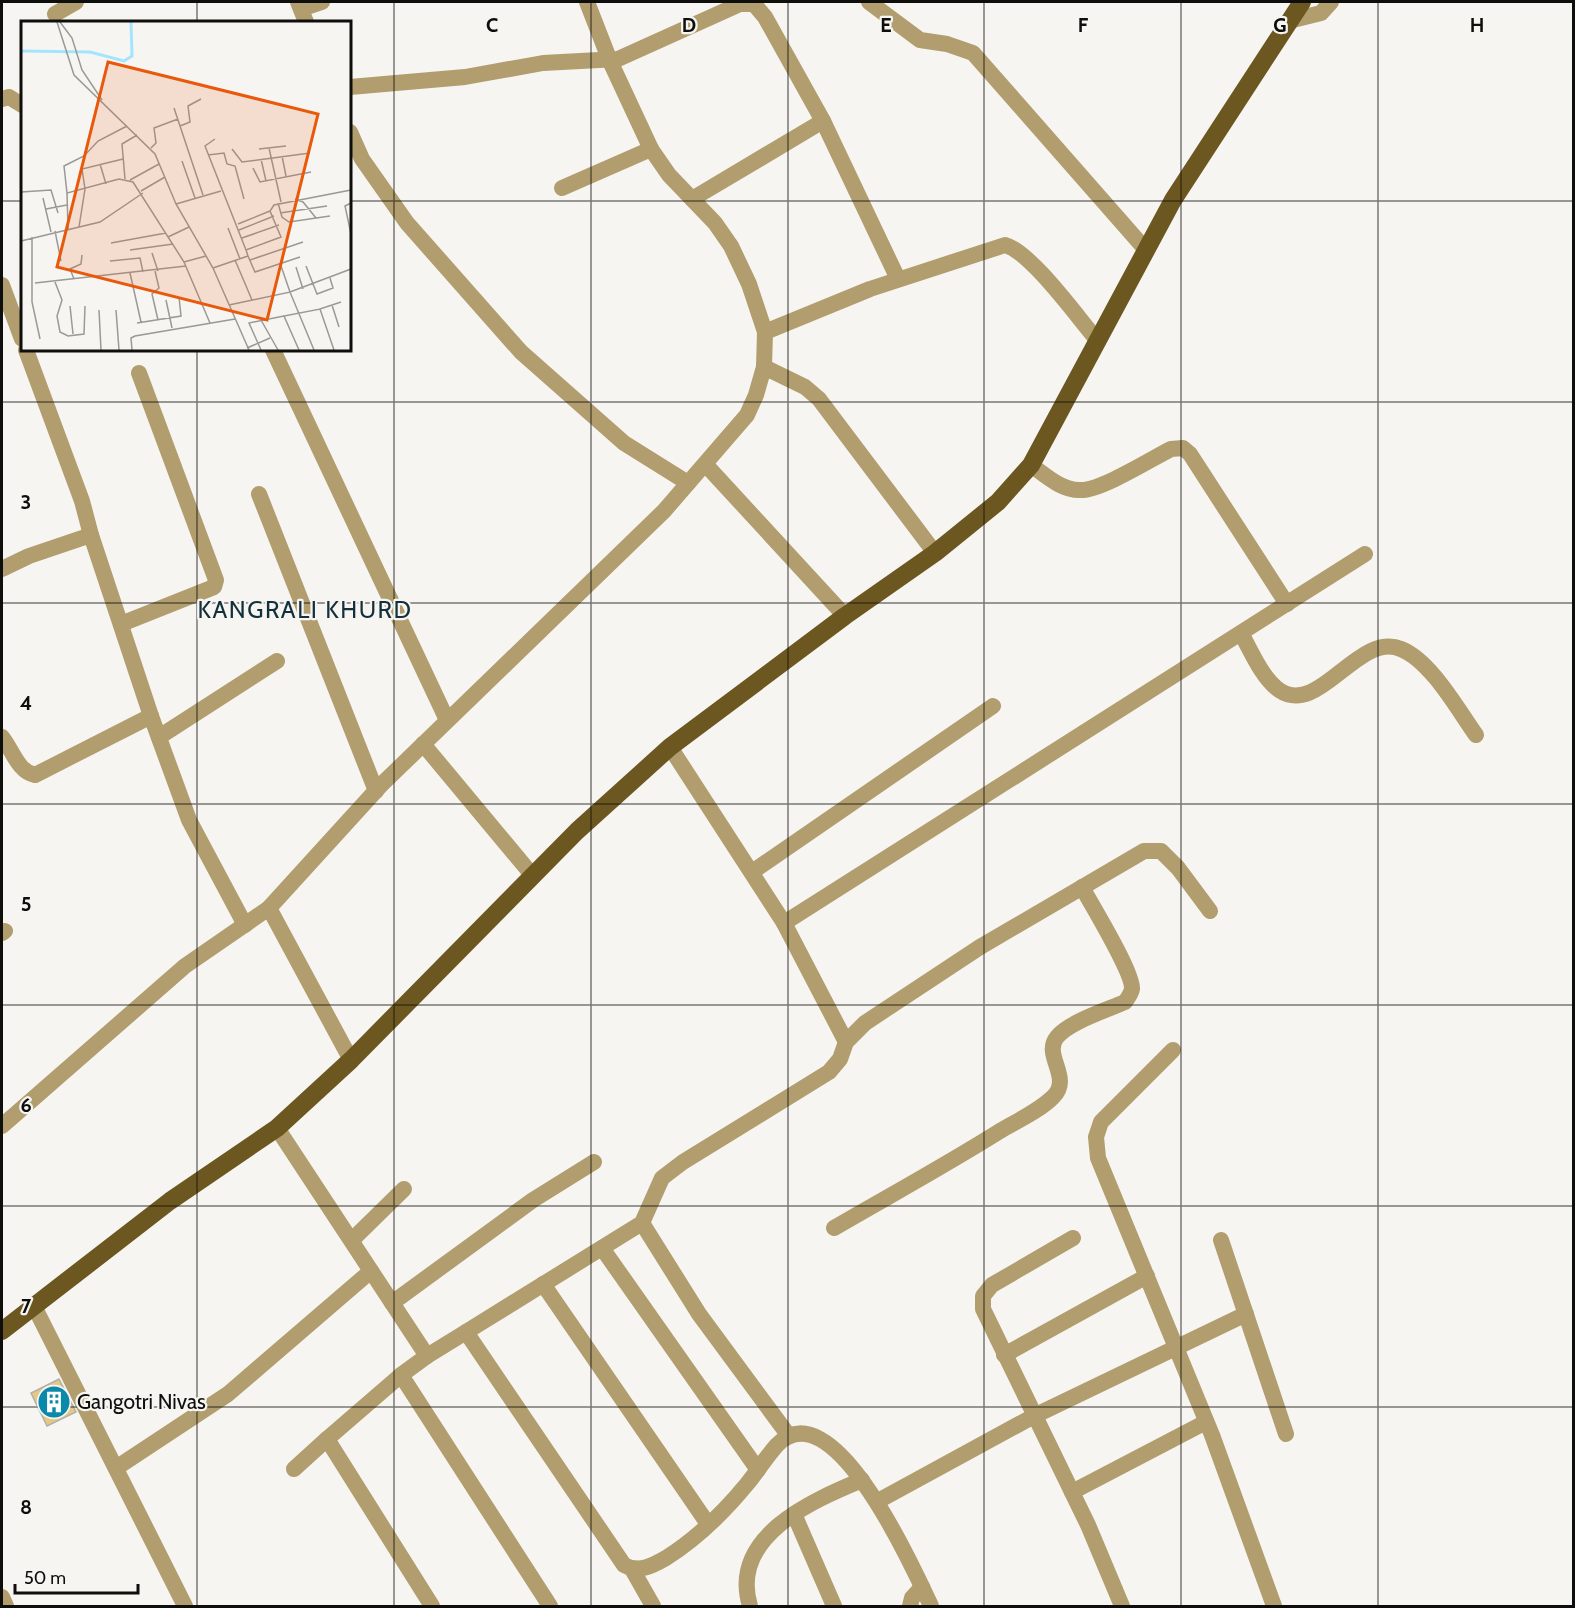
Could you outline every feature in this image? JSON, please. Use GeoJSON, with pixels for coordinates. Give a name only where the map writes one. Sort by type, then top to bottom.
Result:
{"type":"FeatureCollection","features":[{"type":"Feature","properties":{"kind":"main road"},"geometry":{"type":"LineString","coordinates":[[2,1331],[170,1201],[277,1128],[351,1060],[533,876],[670,747],[845,616],[935,553],[998,502],[1030,465],[1173,200],[1302,2]]}},
{"type":"Feature","properties":{"kind":"street"},"geometry":{"type":"LineString","coordinates":[[56,14],[76,2]]}},
{"type":"Feature","properties":{"kind":"street"},"geometry":{"type":"LineString","coordinates":[[301,11],[322,2]]}},
{"type":"Feature","properties":{"kind":"street"},"geometry":{"type":"LineString","coordinates":[[2,1126],[185,966],[269,908],[376,791],[664,511],[747,415],[756,395],[764,367],[765,332],[749,284],[731,246],[669,175],[651,148],[610,61],[587,2]]}},
{"type":"Feature","properties":{"kind":"street"},"geometry":{"type":"LineString","coordinates":[[869,2],[920,40],[947,44],[973,53],[1146,250]]}},
{"type":"Feature","properties":{"kind":"street"},"geometry":{"type":"LineString","coordinates":[[1289,21],[1321,13],[1331,2]]}},
{"type":"Feature","properties":{"kind":"street"},"geometry":{"type":"LineString","coordinates":[[351,87],[465,77],[543,63],[610,61],[626,57],[740,4],[754,4],[765,16],[823,121],[898,279]]}},
{"type":"Feature","properties":{"kind":"street"},"geometry":{"type":"LineString","coordinates":[[2,99],[9,97],[21,104]]}},
{"type":"Feature","properties":{"kind":"street"},"geometry":{"type":"LineString","coordinates":[[692,199],[823,121]]}},
{"type":"Feature","properties":{"kind":"street"},"geometry":{"type":"LineString","coordinates":[[351,134],[362,159],[407,223],[521,352],[624,443],[688,483]]}},
{"type":"Feature","properties":{"kind":"street"},"geometry":{"type":"LineString","coordinates":[[562,188],[651,148]]}},
{"type":"Feature","properties":{"kind":"street"},"geometry":{"type":"LineString","coordinates":[[765,332],[898,279],[1005,245],[1013,247],[1034,266],[1098,340]]}},
{"type":"Feature","properties":{"kind":"street"},"geometry":{"type":"LineString","coordinates":[[2,285],[21,336]]}},
{"type":"Feature","properties":{"kind":"street"},"geometry":{"type":"LineString","coordinates":[[26,351],[82,501],[91,535],[151,716],[189,820],[245,925]]}},
{"type":"Feature","properties":{"kind":"street"},"geometry":{"type":"LineString","coordinates":[[273,351],[447,720]]}},
{"type":"Feature","properties":{"kind":"street"},"geometry":{"type":"LineString","coordinates":[[764,367],[798,383],[819,399],[935,553]]}},
{"type":"Feature","properties":{"kind":"street"},"geometry":{"type":"LineString","coordinates":[[121,624],[201,594],[214,587],[216,580],[139,374]]}},
{"type":"Feature","properties":{"kind":"street"},"geometry":{"type":"LineString","coordinates":[[1030,465],[1061,486],[1081,490],[1097,486],[1171,449],[1184,448],[1287,604]]}},
{"type":"Feature","properties":{"kind":"street"},"geometry":{"type":"LineString","coordinates":[[706,465],[845,616]]}},
{"type":"Feature","properties":{"kind":"street"},"geometry":{"type":"LineString","coordinates":[[259,494],[376,791]]}},
{"type":"Feature","properties":{"kind":"street"},"geometry":{"type":"LineString","coordinates":[[2,569],[29,556],[91,535]]}},
{"type":"Feature","properties":{"kind":"street"},"geometry":{"type":"LineString","coordinates":[[784,923],[1365,554]]}},
{"type":"Feature","properties":{"kind":"street"},"geometry":{"type":"LineString","coordinates":[[1241,633],[1269,680],[1279,691],[1290,694],[1302,695],[1318,688],[1376,648],[1389,646],[1403,650],[1440,684],[1476,735]]}},
{"type":"Feature","properties":{"kind":"street"},"geometry":{"type":"LineString","coordinates":[[159,737],[277,661]]}},
{"type":"Feature","properties":{"kind":"street"},"geometry":{"type":"LineString","coordinates":[[752,872],[993,706]]}},
{"type":"Feature","properties":{"kind":"street"},"geometry":{"type":"LineString","coordinates":[[2,737],[21,766],[28,774],[35,775],[151,716]]}},
{"type":"Feature","properties":{"kind":"street"},"geometry":{"type":"LineString","coordinates":[[423,744],[533,876]]}},
{"type":"Feature","properties":{"kind":"street"},"geometry":{"type":"LineString","coordinates":[[670,747],[784,923],[846,1042]]}},
{"type":"Feature","properties":{"kind":"street"},"geometry":{"type":"LineString","coordinates":[[294,1468],[401,1375],[427,1356],[642,1223],[662,1178],[683,1162],[829,1072],[840,1059],[846,1042],[865,1023],[980,947],[1144,851],[1161,851],[1178,868],[1210,911]]}},
{"type":"Feature","properties":{"kind":"street"},"geometry":{"type":"LineString","coordinates":[[834,1228],[976,1146],[1052,1098],[1060,1085],[1060,1076],[1052,1053],[1055,1038],[1067,1029],[1125,1002],[1130,996],[1132,989],[1125,968],[1082,887]]}},
{"type":"Feature","properties":{"kind":"street"},"geometry":{"type":"LineString","coordinates":[[269,908],[351,1060]]}},
{"type":"Feature","properties":{"kind":"street"},"geometry":{"type":"LineString","coordinates":[[1173,1050],[1101,1122],[1096,1137],[1098,1158],[1206,1422],[1274,1606]]}},
{"type":"Feature","properties":{"kind":"street"},"geometry":{"type":"LineString","coordinates":[[277,1128],[427,1356]]}},
{"type":"Feature","properties":{"kind":"street"},"geometry":{"type":"LineString","coordinates":[[392,1303],[533,1200],[594,1162]]}},
{"type":"Feature","properties":{"kind":"street"},"geometry":{"type":"LineString","coordinates":[[352,1240],[404,1189]]}},
{"type":"Feature","properties":{"kind":"street"},"geometry":{"type":"LineString","coordinates":[[642,1223],[699,1314],[789,1436]]}},
{"type":"Feature","properties":{"kind":"street"},"geometry":{"type":"LineString","coordinates":[[1073,1238],[986,1290],[983,1309],[1072,1492],[1122,1606]]}},
{"type":"Feature","properties":{"kind":"street"},"geometry":{"type":"LineString","coordinates":[[1221,1240],[1286,1434]]}},
{"type":"Feature","properties":{"kind":"street"},"geometry":{"type":"LineString","coordinates":[[602,1248],[758,1470]]}},
{"type":"Feature","properties":{"kind":"street"},"geometry":{"type":"LineString","coordinates":[[116,1468],[228,1395],[371,1271]]}},
{"type":"Feature","properties":{"kind":"street"},"geometry":{"type":"LineString","coordinates":[[1004,1355],[1147,1276]]}},
{"type":"Feature","properties":{"kind":"street"},"geometry":{"type":"LineString","coordinates":[[543,1284],[708,1524]]}},
{"type":"Feature","properties":{"kind":"street"},"geometry":{"type":"LineString","coordinates":[[34,1306],[185,1606]]}},
{"type":"Feature","properties":{"kind":"street"},"geometry":{"type":"LineString","coordinates":[[878,1501],[1034,1416],[1246,1314]]}},
{"type":"Feature","properties":{"kind":"street"},"geometry":{"type":"LineString","coordinates":[[466,1332],[619,1558],[632,1569],[653,1606]]}},
{"type":"Feature","properties":{"kind":"street"},"geometry":{"type":"LineString","coordinates":[[401,1375],[550,1606]]}},
{"type":"Feature","properties":{"kind":"street"},"geometry":{"type":"LineString","coordinates":[[1072,1492],[1206,1422]]}},
{"type":"Feature","properties":{"kind":"street"},"geometry":{"type":"LineString","coordinates":[[632,1569],[655,1564],[697,1536],[758,1470],[778,1444],[789,1436],[803,1433],[828,1443],[878,1501],[931,1606]]}},
{"type":"Feature","properties":{"kind":"street"},"geometry":{"type":"LineString","coordinates":[[327,1439],[430,1606]]}},
{"type":"Feature","properties":{"kind":"street"},"geometry":{"type":"LineString","coordinates":[[750,1606],[746,1593],[746,1574],[754,1554],[768,1534],[820,1497],[862,1480]]}},
{"type":"Feature","properties":{"kind":"street"},"geometry":{"type":"LineString","coordinates":[[794,1514],[834,1606]]}},
{"type":"Feature","properties":{"kind":"street"},"geometry":{"type":"LineString","coordinates":[[910,1606],[912,1598],[922,1587]]}},
{"type":"Feature","properties":{"kind":"street"},"geometry":{"type":"LineString","coordinates":[[2,1597],[6,1606]]}},
{"type":"Feature","properties":{"kind":"building","name":"Gangotri Nivas"},"geometry":{"type":"Polygon","coordinates":[[[59,1379],[76,1412],[47,1426],[31,1393],[59,1379]]]}},
{"type":"Feature","properties":{"kind":"place","name":"Gangotri Nivas"},"geometry":{"type":"Point","coordinates":[54,1402]}},
{"type":"Feature","properties":{"kind":"district","name":"KANGRALI KHURD"},"geometry":{"type":"Point","coordinates":[305,610]}}]}
